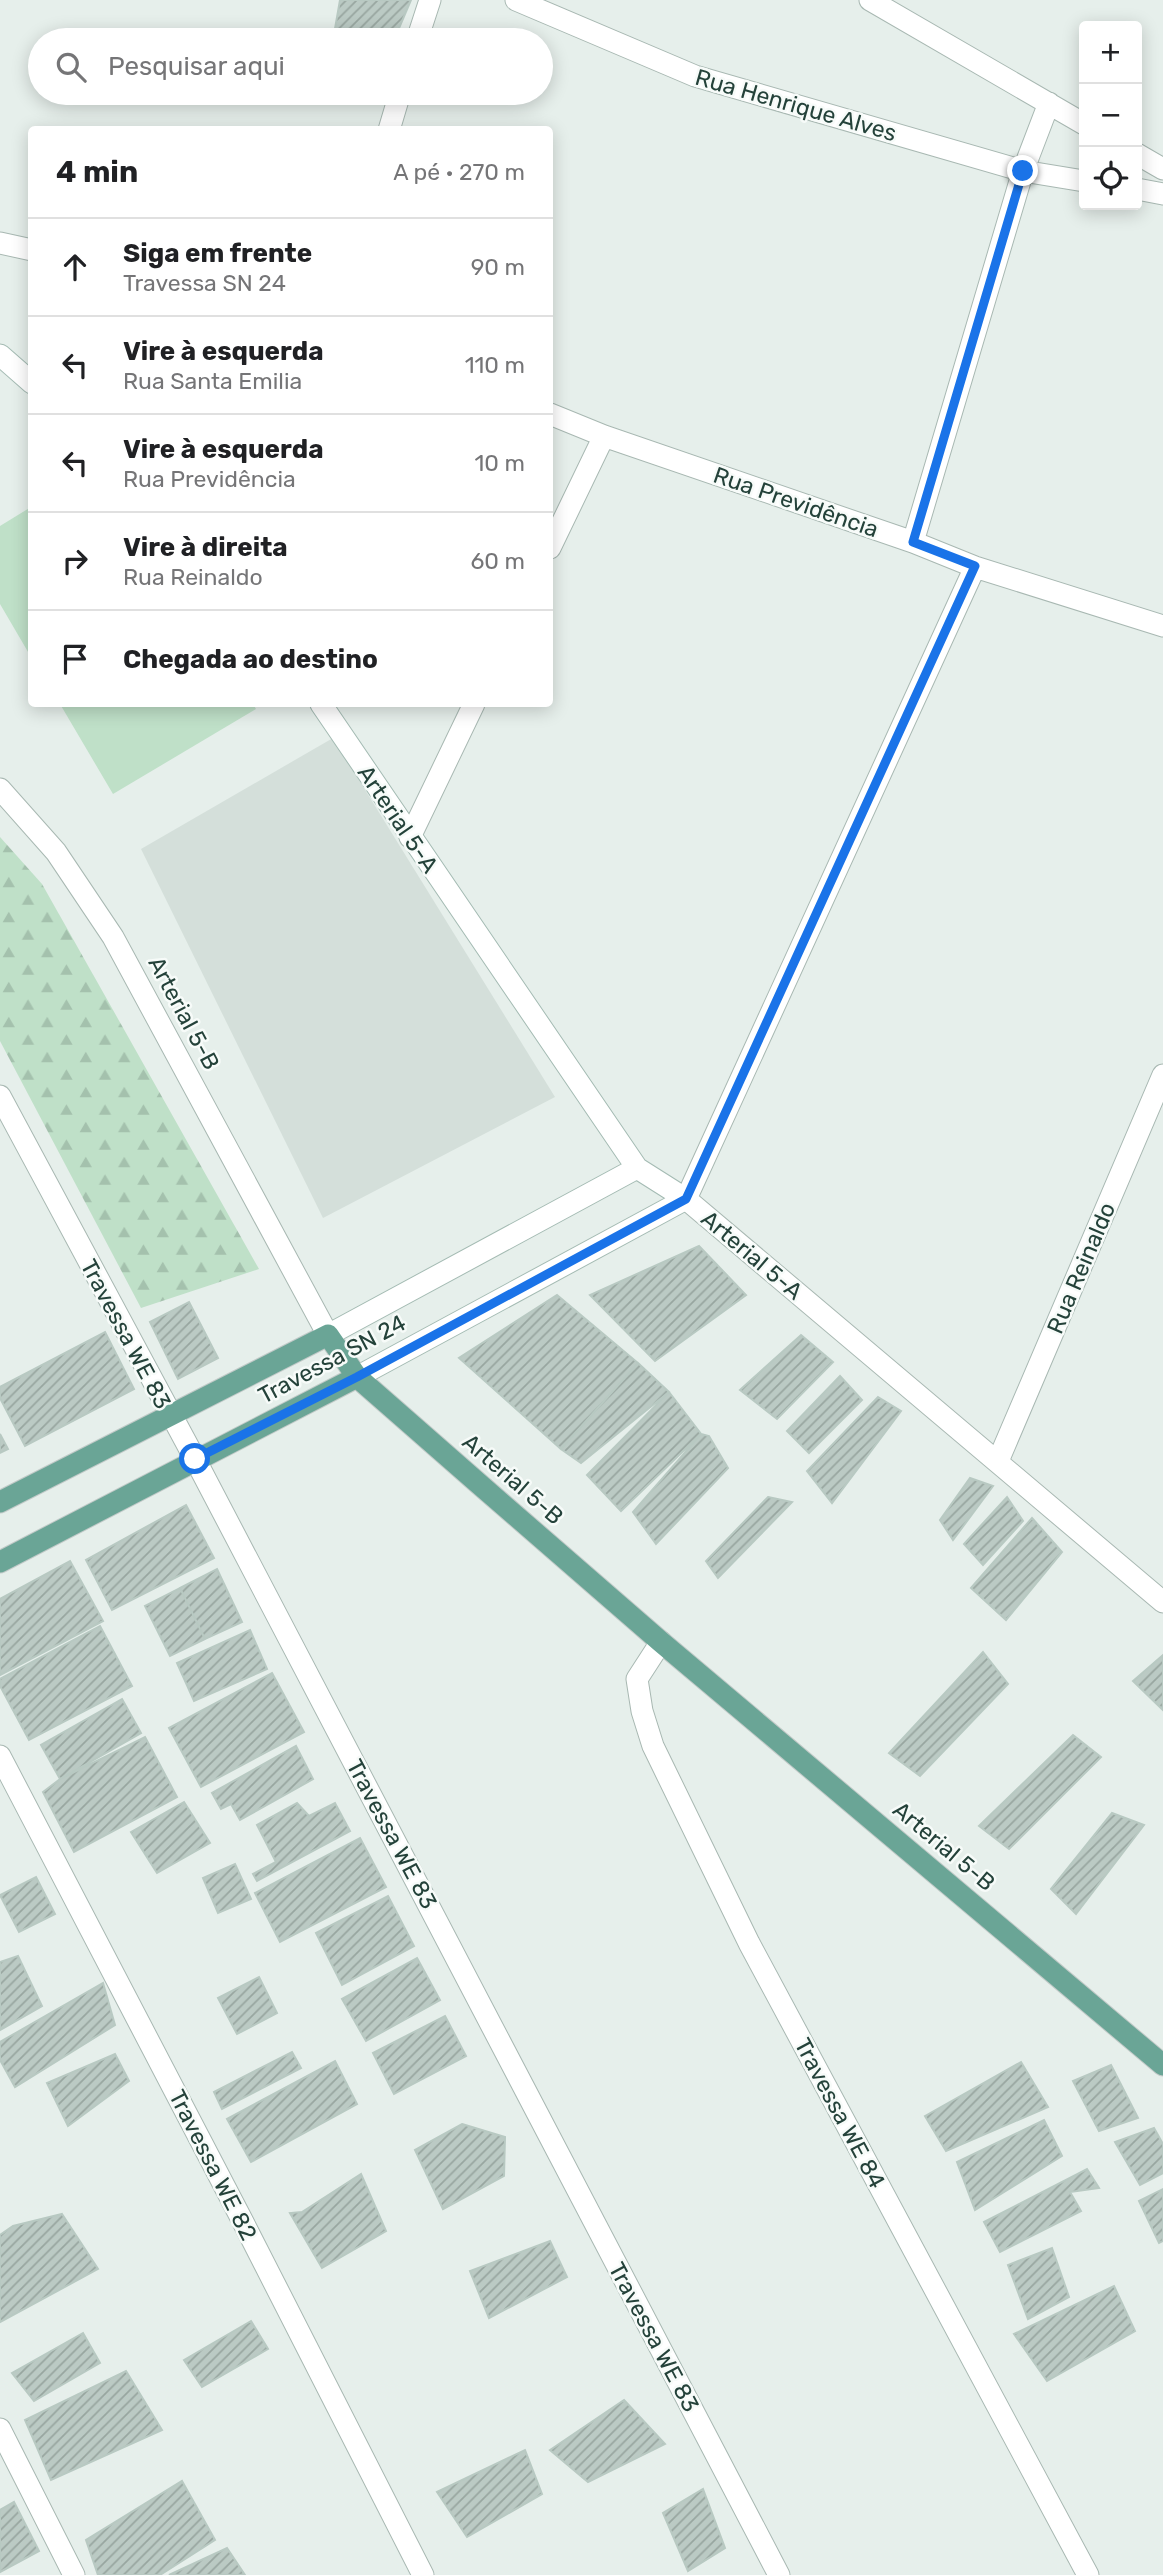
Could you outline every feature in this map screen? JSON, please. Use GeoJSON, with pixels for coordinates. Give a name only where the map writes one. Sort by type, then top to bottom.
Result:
{"type":"FeatureCollection","features":[{"type":"Feature","properties":{"kind":"main road","name":"Arterial 5-B"},"geometry":{"type":"LineString","coordinates":[[328,1335],[357,1377],[661,1642],[1163,2065]]}},
{"type":"Feature","properties":{"kind":"main road","name":"Travessa SN 24"},"geometry":{"type":"LineString","coordinates":[[0,1502],[328,1335]]}},
{"type":"Feature","properties":{"kind":"main road","name":"Travessa SN 24"},"geometry":{"type":"LineString","coordinates":[[0,1562],[357,1377]]}},
{"type":"Feature","properties":{"kind":"street"},"geometry":{"type":"LineString","coordinates":[[421,28],[430,0]]}},
{"type":"Feature","properties":{"kind":"street","name":"Rua Henrique Alves"},"geometry":{"type":"LineString","coordinates":[[516,0],[695,76],[1023,171],[1079,180]]}},
{"type":"Feature","properties":{"kind":"street"},"geometry":{"type":"LineString","coordinates":[[870,0],[1079,121]]}},
{"type":"Feature","properties":{"kind":"street"},"geometry":{"type":"LineString","coordinates":[[913,542],[1023,171],[1049,103]]}},
{"type":"Feature","properties":{"kind":"street"},"geometry":{"type":"LineString","coordinates":[[389,126],[396,105]]}},
{"type":"Feature","properties":{"kind":"street"},"geometry":{"type":"LineString","coordinates":[[1142,157],[1163,169]]}},
{"type":"Feature","properties":{"kind":"street"},"geometry":{"type":"LineString","coordinates":[[1142,190],[1163,194]]}},
{"type":"Feature","properties":{"kind":"street"},"geometry":{"type":"LineString","coordinates":[[0,243],[28,249]]}},
{"type":"Feature","properties":{"kind":"street"},"geometry":{"type":"LineString","coordinates":[[0,355],[28,380]]}},
{"type":"Feature","properties":{"kind":"street","name":"Rua Previdência"},"geometry":{"type":"LineString","coordinates":[[553,415],[604,436],[913,542],[975,566],[1163,625]]}},
{"type":"Feature","properties":{"kind":"street"},"geometry":{"type":"LineString","coordinates":[[553,542],[604,436]]}},
{"type":"Feature","properties":{"kind":"street"},"geometry":{"type":"LineString","coordinates":[[686,1199],[975,566]]}},
{"type":"Feature","properties":{"kind":"street","name":"Arterial 5-A"},"geometry":{"type":"LineString","coordinates":[[323,707],[637,1168],[686,1199],[1163,1602]]}},
{"type":"Feature","properties":{"kind":"street"},"geometry":{"type":"LineString","coordinates":[[410,837],[473,707]]}},
{"type":"Feature","properties":{"kind":"street","name":"Arterial 5-B"},"geometry":{"type":"LineString","coordinates":[[0,789],[56,852],[113,937],[328,1335]]}},
{"type":"Feature","properties":{"kind":"street","name":"Rua Reinaldo"},"geometry":{"type":"LineString","coordinates":[[998,1461],[1163,1075]]}},
{"type":"Feature","properties":{"kind":"street","name":"Travessa WE 83"},"geometry":{"type":"LineString","coordinates":[[0,1096],[195,1459],[779,2575]]}},
{"type":"Feature","properties":{"kind":"street","name":"Travessa SN 24"},"geometry":{"type":"LineString","coordinates":[[328,1335],[637,1168]]}},
{"type":"Feature","properties":{"kind":"street","name":"Travessa SN 24"},"geometry":{"type":"LineString","coordinates":[[357,1377],[686,1199]]}},
{"type":"Feature","properties":{"kind":"street","name":"Travessa WE 84"},"geometry":{"type":"LineString","coordinates":[[661,1642],[637,1679],[642,1711],[653,1746],[749,1943],[1088,2575]]}},
{"type":"Feature","properties":{"kind":"street","name":"Travessa WE 82"},"geometry":{"type":"LineString","coordinates":[[0,1756],[235,2206],[423,2575]]}},
{"type":"Feature","properties":{"kind":"street"},"geometry":{"type":"LineString","coordinates":[[0,2429],[74,2575]]}},
{"type":"Feature","properties":{"kind":"shaded area"},"geometry":{"type":"Polygon","coordinates":[[[333,738],[555,1097],[323,1218],[141,849],[333,738]]]}},
{"type":"Feature","properties":{"kind":"green space"},"geometry":{"type":"Polygon","coordinates":[[[28,509],[28,652],[0,604],[0,526],[28,509]]]}},
{"type":"Feature","properties":{"kind":"green space"},"geometry":{"type":"Polygon","coordinates":[[[62,707],[255,707],[256,709],[113,794],[62,707]]]}},
{"type":"Feature","properties":{"kind":"green space"},"geometry":{"type":"Polygon","coordinates":[[[0,837],[42,884],[259,1269],[141,1308],[0,1041],[0,837]]]}},
{"type":"Feature","properties":{"kind":"building"},"geometry":{"type":"Polygon","coordinates":[[[340,0],[411,0],[399,28],[335,28],[340,0]]]}},
{"type":"Feature","properties":{"kind":"building"},"geometry":{"type":"Polygon","coordinates":[[[699,1246],[746,1295],[655,1361],[590,1295],[699,1246]]]}},
{"type":"Feature","properties":{"kind":"building"},"geometry":{"type":"Polygon","coordinates":[[[557,1295],[638,1363],[561,1449],[459,1358],[557,1295]]]}},
{"type":"Feature","properties":{"kind":"building"},"geometry":{"type":"Polygon","coordinates":[[[189,1302],[218,1358],[178,1379],[150,1322],[189,1302]]]}},
{"type":"Feature","properties":{"kind":"building"},"geometry":{"type":"Polygon","coordinates":[[[105,1332],[134,1389],[25,1446],[0,1398],[0,1387],[105,1332]]]}},
{"type":"Feature","properties":{"kind":"building"},"geometry":{"type":"Polygon","coordinates":[[[801,1335],[833,1362],[777,1419],[740,1390],[801,1335]]]}},
{"type":"Feature","properties":{"kind":"building"},"geometry":{"type":"Polygon","coordinates":[[[638,1363],[669,1392],[581,1463],[561,1449],[638,1363]]]}},
{"type":"Feature","properties":{"kind":"building"},"geometry":{"type":"Polygon","coordinates":[[[840,1376],[862,1400],[809,1453],[787,1431],[840,1376]]]}},
{"type":"Feature","properties":{"kind":"building"},"geometry":{"type":"Polygon","coordinates":[[[669,1392],[701,1434],[621,1511],[587,1475],[669,1392]]]}},
{"type":"Feature","properties":{"kind":"building"},"geometry":{"type":"Polygon","coordinates":[[[878,1397],[901,1411],[832,1503],[807,1471],[878,1397]]]}},
{"type":"Feature","properties":{"kind":"building"},"geometry":{"type":"Polygon","coordinates":[[[0,1434],[8,1449],[0,1453],[0,1434]]]}},
{"type":"Feature","properties":{"kind":"building"},"geometry":{"type":"Polygon","coordinates":[[[701,1434],[709,1436],[728,1468],[656,1544],[633,1512],[701,1434]]]}},
{"type":"Feature","properties":{"kind":"building"},"geometry":{"type":"Polygon","coordinates":[[[970,1478],[993,1486],[953,1540],[940,1520],[970,1478]]]}},
{"type":"Feature","properties":{"kind":"building"},"geometry":{"type":"Polygon","coordinates":[[[768,1497],[792,1502],[718,1578],[706,1561],[768,1497]]]}},
{"type":"Feature","properties":{"kind":"building"},"geometry":{"type":"Polygon","coordinates":[[[1007,1497],[1023,1521],[983,1565],[964,1544],[1007,1497]]]}},
{"type":"Feature","properties":{"kind":"building"},"geometry":{"type":"Polygon","coordinates":[[[186,1505],[214,1558],[112,1610],[86,1560],[186,1505]]]}},
{"type":"Feature","properties":{"kind":"building"},"geometry":{"type":"Polygon","coordinates":[[[1032,1518],[1062,1552],[1006,1620],[971,1588],[1032,1518]]]}},
{"type":"Feature","properties":{"kind":"building"},"geometry":{"type":"Polygon","coordinates":[[[70,1561],[103,1621],[0,1675],[0,1599],[70,1561]]]}},
{"type":"Feature","properties":{"kind":"building"},"geometry":{"type":"Polygon","coordinates":[[[217,1569],[242,1622],[205,1639],[180,1588],[217,1569]]]}},
{"type":"Feature","properties":{"kind":"building"},"geometry":{"type":"Polygon","coordinates":[[[180,1588],[205,1639],[170,1656],[145,1606],[180,1588]]]}},
{"type":"Feature","properties":{"kind":"building"},"geometry":{"type":"Polygon","coordinates":[[[100,1626],[132,1686],[29,1740],[0,1686],[0,1679],[100,1626]]]}},
{"type":"Feature","properties":{"kind":"building"},"geometry":{"type":"Polygon","coordinates":[[[250,1630],[267,1669],[194,1701],[177,1663],[250,1630]]]}},
{"type":"Feature","properties":{"kind":"building"},"geometry":{"type":"Polygon","coordinates":[[[983,1652],[1008,1684],[920,1776],[889,1753],[983,1652]]]}},
{"type":"Feature","properties":{"kind":"building"},"geometry":{"type":"Polygon","coordinates":[[[1163,1655],[1163,1710],[1133,1681],[1163,1655]]]}},
{"type":"Feature","properties":{"kind":"building"},"geometry":{"type":"Polygon","coordinates":[[[272,1673],[304,1732],[201,1787],[169,1728],[272,1673]]]}},
{"type":"Feature","properties":{"kind":"building"},"geometry":{"type":"Polygon","coordinates":[[[122,1699],[141,1733],[60,1779],[41,1745],[122,1699]]]}},
{"type":"Feature","properties":{"kind":"building"},"geometry":{"type":"Polygon","coordinates":[[[1073,1735],[1101,1757],[1009,1849],[979,1826],[1073,1735]]]}},
{"type":"Feature","properties":{"kind":"building"},"geometry":{"type":"Polygon","coordinates":[[[145,1737],[177,1797],[74,1852],[43,1792],[60,1779],[145,1737]]]}},
{"type":"Feature","properties":{"kind":"building"},"geometry":{"type":"Polygon","coordinates":[[[296,1746],[313,1779],[240,1820],[231,1804],[221,1809],[212,1793],[296,1746]]]}},
{"type":"Feature","properties":{"kind":"building"},"geometry":{"type":"Polygon","coordinates":[[[184,1802],[210,1843],[157,1873],[131,1832],[184,1802]]]}},
{"type":"Feature","properties":{"kind":"building"},"geometry":{"type":"Polygon","coordinates":[[[297,1803],[309,1816],[335,1803],[350,1831],[257,1881],[253,1874],[276,1862],[257,1825],[297,1803]]]}},
{"type":"Feature","properties":{"kind":"building"},"geometry":{"type":"Polygon","coordinates":[[[1112,1813],[1144,1825],[1076,1914],[1051,1889],[1112,1813]]]}},
{"type":"Feature","properties":{"kind":"building"},"geometry":{"type":"Polygon","coordinates":[[[360,1838],[386,1887],[280,1942],[255,1893],[360,1838]]]}},
{"type":"Feature","properties":{"kind":"building"},"geometry":{"type":"Polygon","coordinates":[[[235,1864],[251,1899],[218,1913],[203,1878],[235,1864]]]}},
{"type":"Feature","properties":{"kind":"building"},"geometry":{"type":"Polygon","coordinates":[[[36,1877],[55,1914],[19,1932],[0,1895],[36,1877]]]}},
{"type":"Feature","properties":{"kind":"building"},"geometry":{"type":"Polygon","coordinates":[[[388,1896],[414,1946],[342,1985],[316,1933],[388,1896]]]}},
{"type":"Feature","properties":{"kind":"building"},"geometry":{"type":"Polygon","coordinates":[[[18,1956],[42,2006],[0,2030],[0,1962],[18,1956]]]}},
{"type":"Feature","properties":{"kind":"building"},"geometry":{"type":"Polygon","coordinates":[[[417,1958],[440,2000],[366,2041],[342,1999],[417,1958]]]}},
{"type":"Feature","properties":{"kind":"building"},"geometry":{"type":"Polygon","coordinates":[[[259,1977],[277,2013],[237,2034],[218,1998],[259,1977]]]}},
{"type":"Feature","properties":{"kind":"building"},"geometry":{"type":"Polygon","coordinates":[[[103,1983],[115,2025],[15,2087],[0,2060],[0,2042],[103,1983]]]}},
{"type":"Feature","properties":{"kind":"building"},"geometry":{"type":"Polygon","coordinates":[[[445,2016],[466,2056],[394,2094],[373,2053],[445,2016]]]}},
{"type":"Feature","properties":{"kind":"building"},"geometry":{"type":"Polygon","coordinates":[[[292,2052],[301,2068],[222,2109],[214,2092],[292,2052]]]}},
{"type":"Feature","properties":{"kind":"building"},"geometry":{"type":"Polygon","coordinates":[[[115,2054],[129,2081],[68,2126],[47,2083],[115,2054]]]}},
{"type":"Feature","properties":{"kind":"building"},"geometry":{"type":"Polygon","coordinates":[[[335,2061],[357,2104],[251,2162],[227,2119],[335,2061]]]}},
{"type":"Feature","properties":{"kind":"building"},"geometry":{"type":"Polygon","coordinates":[[[1021,2062],[1048,2107],[946,2151],[925,2116],[1021,2062]]]}},
{"type":"Feature","properties":{"kind":"building"},"geometry":{"type":"Polygon","coordinates":[[[1111,2065],[1138,2118],[1099,2131],[1073,2081],[1111,2065]]]}},
{"type":"Feature","properties":{"kind":"building"},"geometry":{"type":"Polygon","coordinates":[[[1044,2120],[1062,2156],[975,2210],[957,2162],[1044,2120]]]}},
{"type":"Feature","properties":{"kind":"building"},"geometry":{"type":"Polygon","coordinates":[[[462,2124],[505,2137],[504,2176],[443,2209],[415,2150],[462,2124]]]}},
{"type":"Feature","properties":{"kind":"building"},"geometry":{"type":"Polygon","coordinates":[[[1154,2128],[1163,2144],[1163,2173],[1140,2185],[1115,2142],[1154,2128]]]}},
{"type":"Feature","properties":{"kind":"building"},"geometry":{"type":"Polygon","coordinates":[[[1087,2169],[1099,2188],[1070,2192],[1081,2211],[1000,2252],[984,2222],[1087,2169]]]}},
{"type":"Feature","properties":{"kind":"building"},"geometry":{"type":"Polygon","coordinates":[[[361,2174],[386,2231],[322,2268],[290,2213],[302,2212],[361,2174]]]}},
{"type":"Feature","properties":{"kind":"building"},"geometry":{"type":"Polygon","coordinates":[[[1163,2189],[1163,2241],[1159,2243],[1139,2201],[1163,2189]]]}},
{"type":"Feature","properties":{"kind":"building"},"geometry":{"type":"Polygon","coordinates":[[[62,2214],[98,2269],[0,2322],[0,2235],[13,2226],[62,2214]]]}},
{"type":"Feature","properties":{"kind":"building"},"geometry":{"type":"Polygon","coordinates":[[[550,2241],[567,2277],[489,2318],[470,2271],[550,2241]]]}},
{"type":"Feature","properties":{"kind":"building"},"geometry":{"type":"Polygon","coordinates":[[[1052,2248],[1069,2297],[1028,2319],[1008,2265],[1052,2248]]]}},
{"type":"Feature","properties":{"kind":"building"},"geometry":{"type":"Polygon","coordinates":[[[1114,2286],[1135,2331],[1047,2381],[1014,2334],[1114,2286]]]}},
{"type":"Feature","properties":{"kind":"building"},"geometry":{"type":"Polygon","coordinates":[[[251,2321],[268,2349],[202,2387],[184,2360],[251,2321]]]}},
{"type":"Feature","properties":{"kind":"building"},"geometry":{"type":"Polygon","coordinates":[[[83,2333],[100,2363],[34,2401],[12,2373],[83,2333]]]}},
{"type":"Feature","properties":{"kind":"building"},"geometry":{"type":"Polygon","coordinates":[[[126,2371],[162,2430],[51,2480],[25,2420],[126,2371]]]}},
{"type":"Feature","properties":{"kind":"building"},"geometry":{"type":"Polygon","coordinates":[[[624,2400],[665,2444],[588,2482],[550,2450],[624,2400]]]}},
{"type":"Feature","properties":{"kind":"building"},"geometry":{"type":"Polygon","coordinates":[[[525,2450],[542,2494],[467,2537],[437,2492],[525,2450]]]}},
{"type":"Feature","properties":{"kind":"building"},"geometry":{"type":"Polygon","coordinates":[[[182,2481],[215,2540],[160,2575],[98,2575],[86,2540],[182,2481]]]}},
{"type":"Feature","properties":{"kind":"building"},"geometry":{"type":"Polygon","coordinates":[[[703,2489],[725,2548],[688,2571],[663,2513],[703,2489]]]}},
{"type":"Feature","properties":{"kind":"building"},"geometry":{"type":"Polygon","coordinates":[[[14,2502],[39,2551],[0,2572],[0,2510],[14,2502]]]}},
{"type":"Feature","properties":{"kind":"building"},"geometry":{"type":"Polygon","coordinates":[[[227,2548],[245,2575],[169,2575],[227,2548]]]}},
{"type":"Feature","properties":{"kind":"route"},"geometry":{"type":"LineString","coordinates":[[195,1459],[357,1377],[686,1199],[975,566],[913,542],[1023,171]]}}]}
